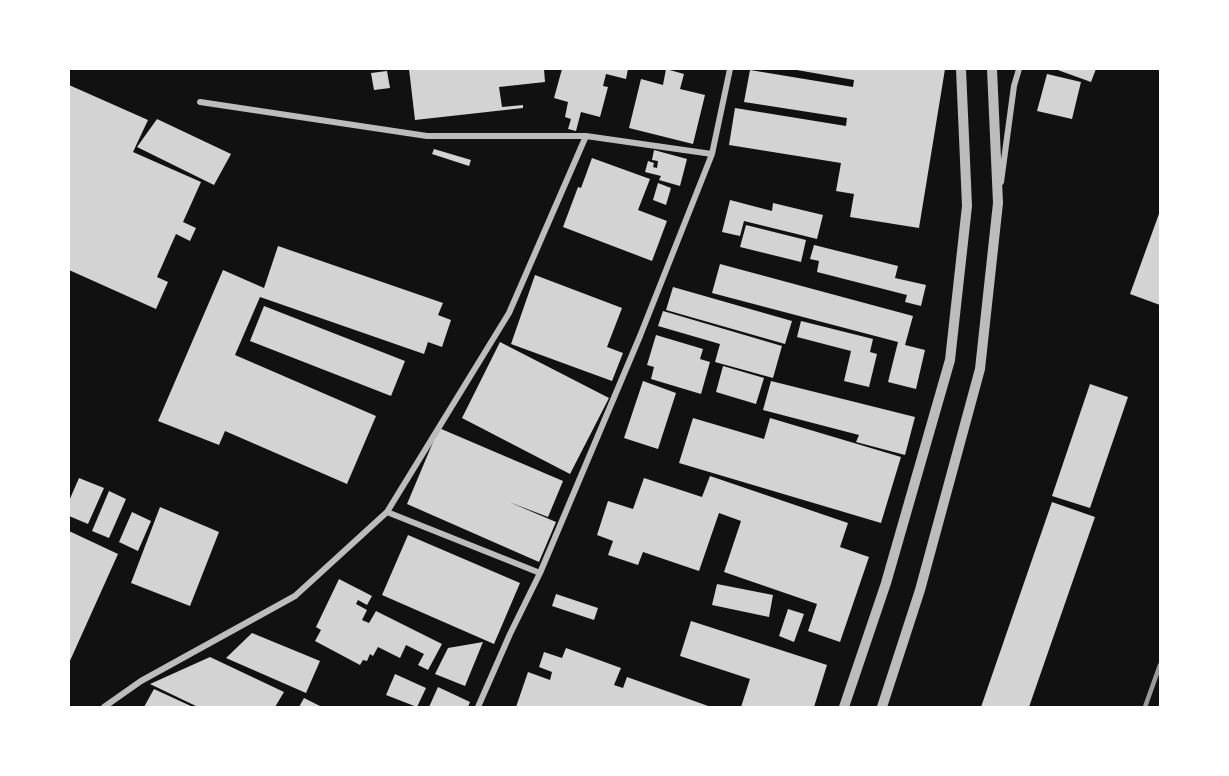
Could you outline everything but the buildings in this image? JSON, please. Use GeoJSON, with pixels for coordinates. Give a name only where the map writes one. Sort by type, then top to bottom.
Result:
{"type":"FeatureCollection","features":[{"type":"Feature","properties":{"kind":"street"},"geometry":{"type":"LineString","coordinates":[[478,707],[540,573],[640,336],[712,154],[730,69]]}},
{"type":"Feature","properties":{"kind":"street"},"geometry":{"type":"LineString","coordinates":[[844,707],[886,583],[950,360],[967,206],[961,69]]}},
{"type":"Feature","properties":{"kind":"street"},"geometry":{"type":"LineString","coordinates":[[992,69],[998,203]]}},
{"type":"Feature","properties":{"kind":"street"},"geometry":{"type":"LineString","coordinates":[[882,707],[920,590],[980,369],[998,203],[1014,86],[1019,69]]}},
{"type":"Feature","properties":{"kind":"street"},"geometry":{"type":"LineString","coordinates":[[200,102],[427,136],[586,136],[712,154]]}},
{"type":"Feature","properties":{"kind":"street"},"geometry":{"type":"LineString","coordinates":[[104,707],[141,681],[295,596],[387,512],[509,313],[586,136]]}},
{"type":"Feature","properties":{"kind":"street"},"geometry":{"type":"LineString","coordinates":[[387,512],[540,573]]}},
{"type":"Feature","properties":{"kind":"railway"},"geometry":{"type":"LineString","coordinates":[[1145,707],[1160,665]]}}]}
